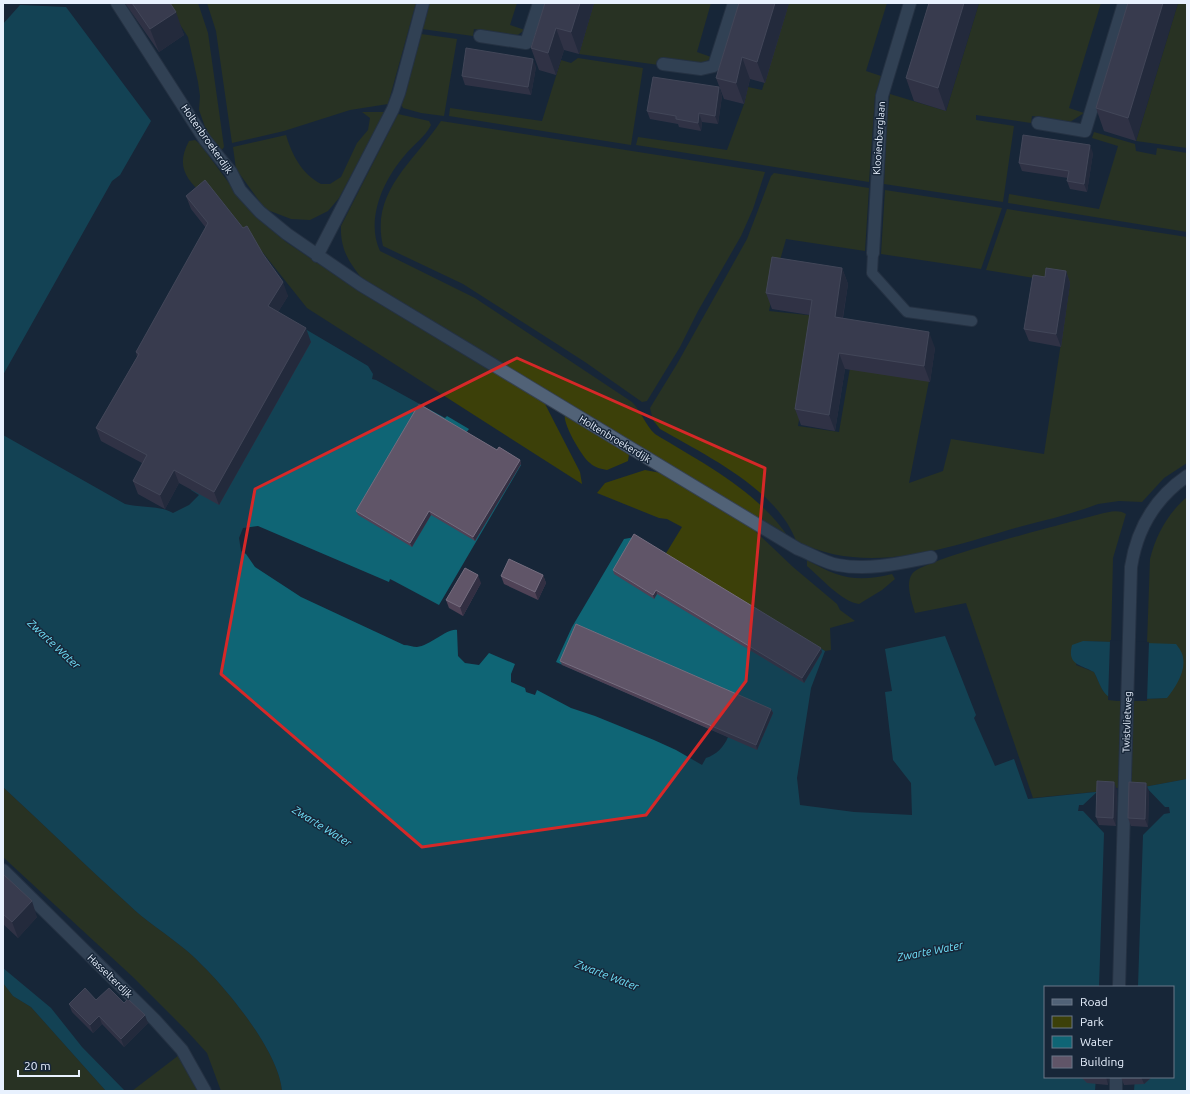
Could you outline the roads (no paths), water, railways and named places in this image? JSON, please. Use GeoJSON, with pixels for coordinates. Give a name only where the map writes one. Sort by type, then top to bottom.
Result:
{"type":"FeatureCollection","features":[{"type":"Feature","properties":{"kind":"street","name":"Holtenbroekerdijk"},"geometry":{"type":"LineString","coordinates":[[117,3],[205,140],[231,172],[240,190],[260,212],[317,256],[551,401],[798,549],[837,565],[854,567],[898,564],[931,557]]}},
{"type":"Feature","properties":{"kind":"street"},"geometry":{"type":"LineString","coordinates":[[317,256],[393,109],[399,93],[423,3]]}},
{"type":"Feature","properties":{"kind":"street"},"geometry":{"type":"LineString","coordinates":[[480,36],[526,43],[539,3]]}},
{"type":"Feature","properties":{"kind":"street"},"geometry":{"type":"LineString","coordinates":[[663,64],[701,69],[714,66],[734,3]]}},
{"type":"Feature","properties":{"kind":"street","name":"Klooienberglaan"},"geometry":{"type":"LineString","coordinates":[[873,252],[882,96],[910,3]]}},
{"type":"Feature","properties":{"kind":"street"},"geometry":{"type":"LineString","coordinates":[[1038,123],[1085,131],[1124,3]]}},
{"type":"Feature","properties":{"kind":"street","name":"Twistvlietweg"},"geometry":{"type":"LineString","coordinates":[[1119,986],[1131,567],[1140,532],[1151,510],[1159,500],[1187,476]]}},
{"type":"Feature","properties":{"kind":"street","name":"Hasselterdijk"},"geometry":{"type":"LineString","coordinates":[[3,870],[155,1020],[182,1050],[205,1091]]}},
{"type":"Feature","properties":{"kind":"street"},"geometry":{"type":"LineString","coordinates":[[1116,1078],[1116,1091]]}},
{"type":"Feature","properties":{"kind":"lane"},"geometry":{"type":"LineString","coordinates":[[873,252],[872,273],[907,312],[972,321]]}},
{"type":"Feature","properties":{"kind":"water"},"geometry":{"type":"Polygon","coordinates":[[[20,5],[66,7],[151,121],[120,175],[112,181],[3,375],[3,24],[20,5]]]}},
{"type":"Feature","properties":{"kind":"water","name":"Zwarte Water"},"geometry":{"type":"Polygon","coordinates":[[[295,323],[368,366],[373,374],[372,379],[445,418],[447,416],[469,429],[466,433],[521,465],[439,605],[390,579],[389,582],[258,526],[243,528],[239,538],[241,551],[246,554],[255,567],[301,597],[404,645],[417,647],[422,646],[448,632],[457,630],[458,656],[465,663],[479,665],[489,653],[515,664],[511,674],[511,682],[525,688],[526,692],[535,695],[537,690],[571,708],[595,716],[676,750],[702,765],[706,758],[719,750],[728,737],[556,662],[572,627],[624,539],[635,537],[825,651],[811,688],[797,778],[800,805],[854,812],[912,815],[911,783],[893,760],[885,692],[892,691],[885,649],[945,636],[976,715],[974,718],[995,766],[1014,759],[1028,799],[1144,787],[1187,779],[1187,1091],[282,1091],[278,1074],[270,1055],[259,1035],[230,995],[186,950],[134,910],[3,787],[3,435],[125,504],[168,510],[173,513],[189,505],[199,495],[191,490],[295,323]]]}},
{"type":"Feature","properties":{"kind":"water"},"geometry":{"type":"Polygon","coordinates":[[[1083,641],[1176,644],[1183,656],[1183,668],[1176,684],[1167,698],[1117,700],[1108,696],[1102,690],[1094,672],[1076,663],[1071,657],[1072,645],[1083,641]]]}},
{"type":"Feature","properties":{"kind":"water"},"geometry":{"type":"Polygon","coordinates":[[[3,968],[51,1008],[82,1047],[125,1091],[106,1091],[31,1007],[13,996],[3,983],[3,968]]]}}]}
